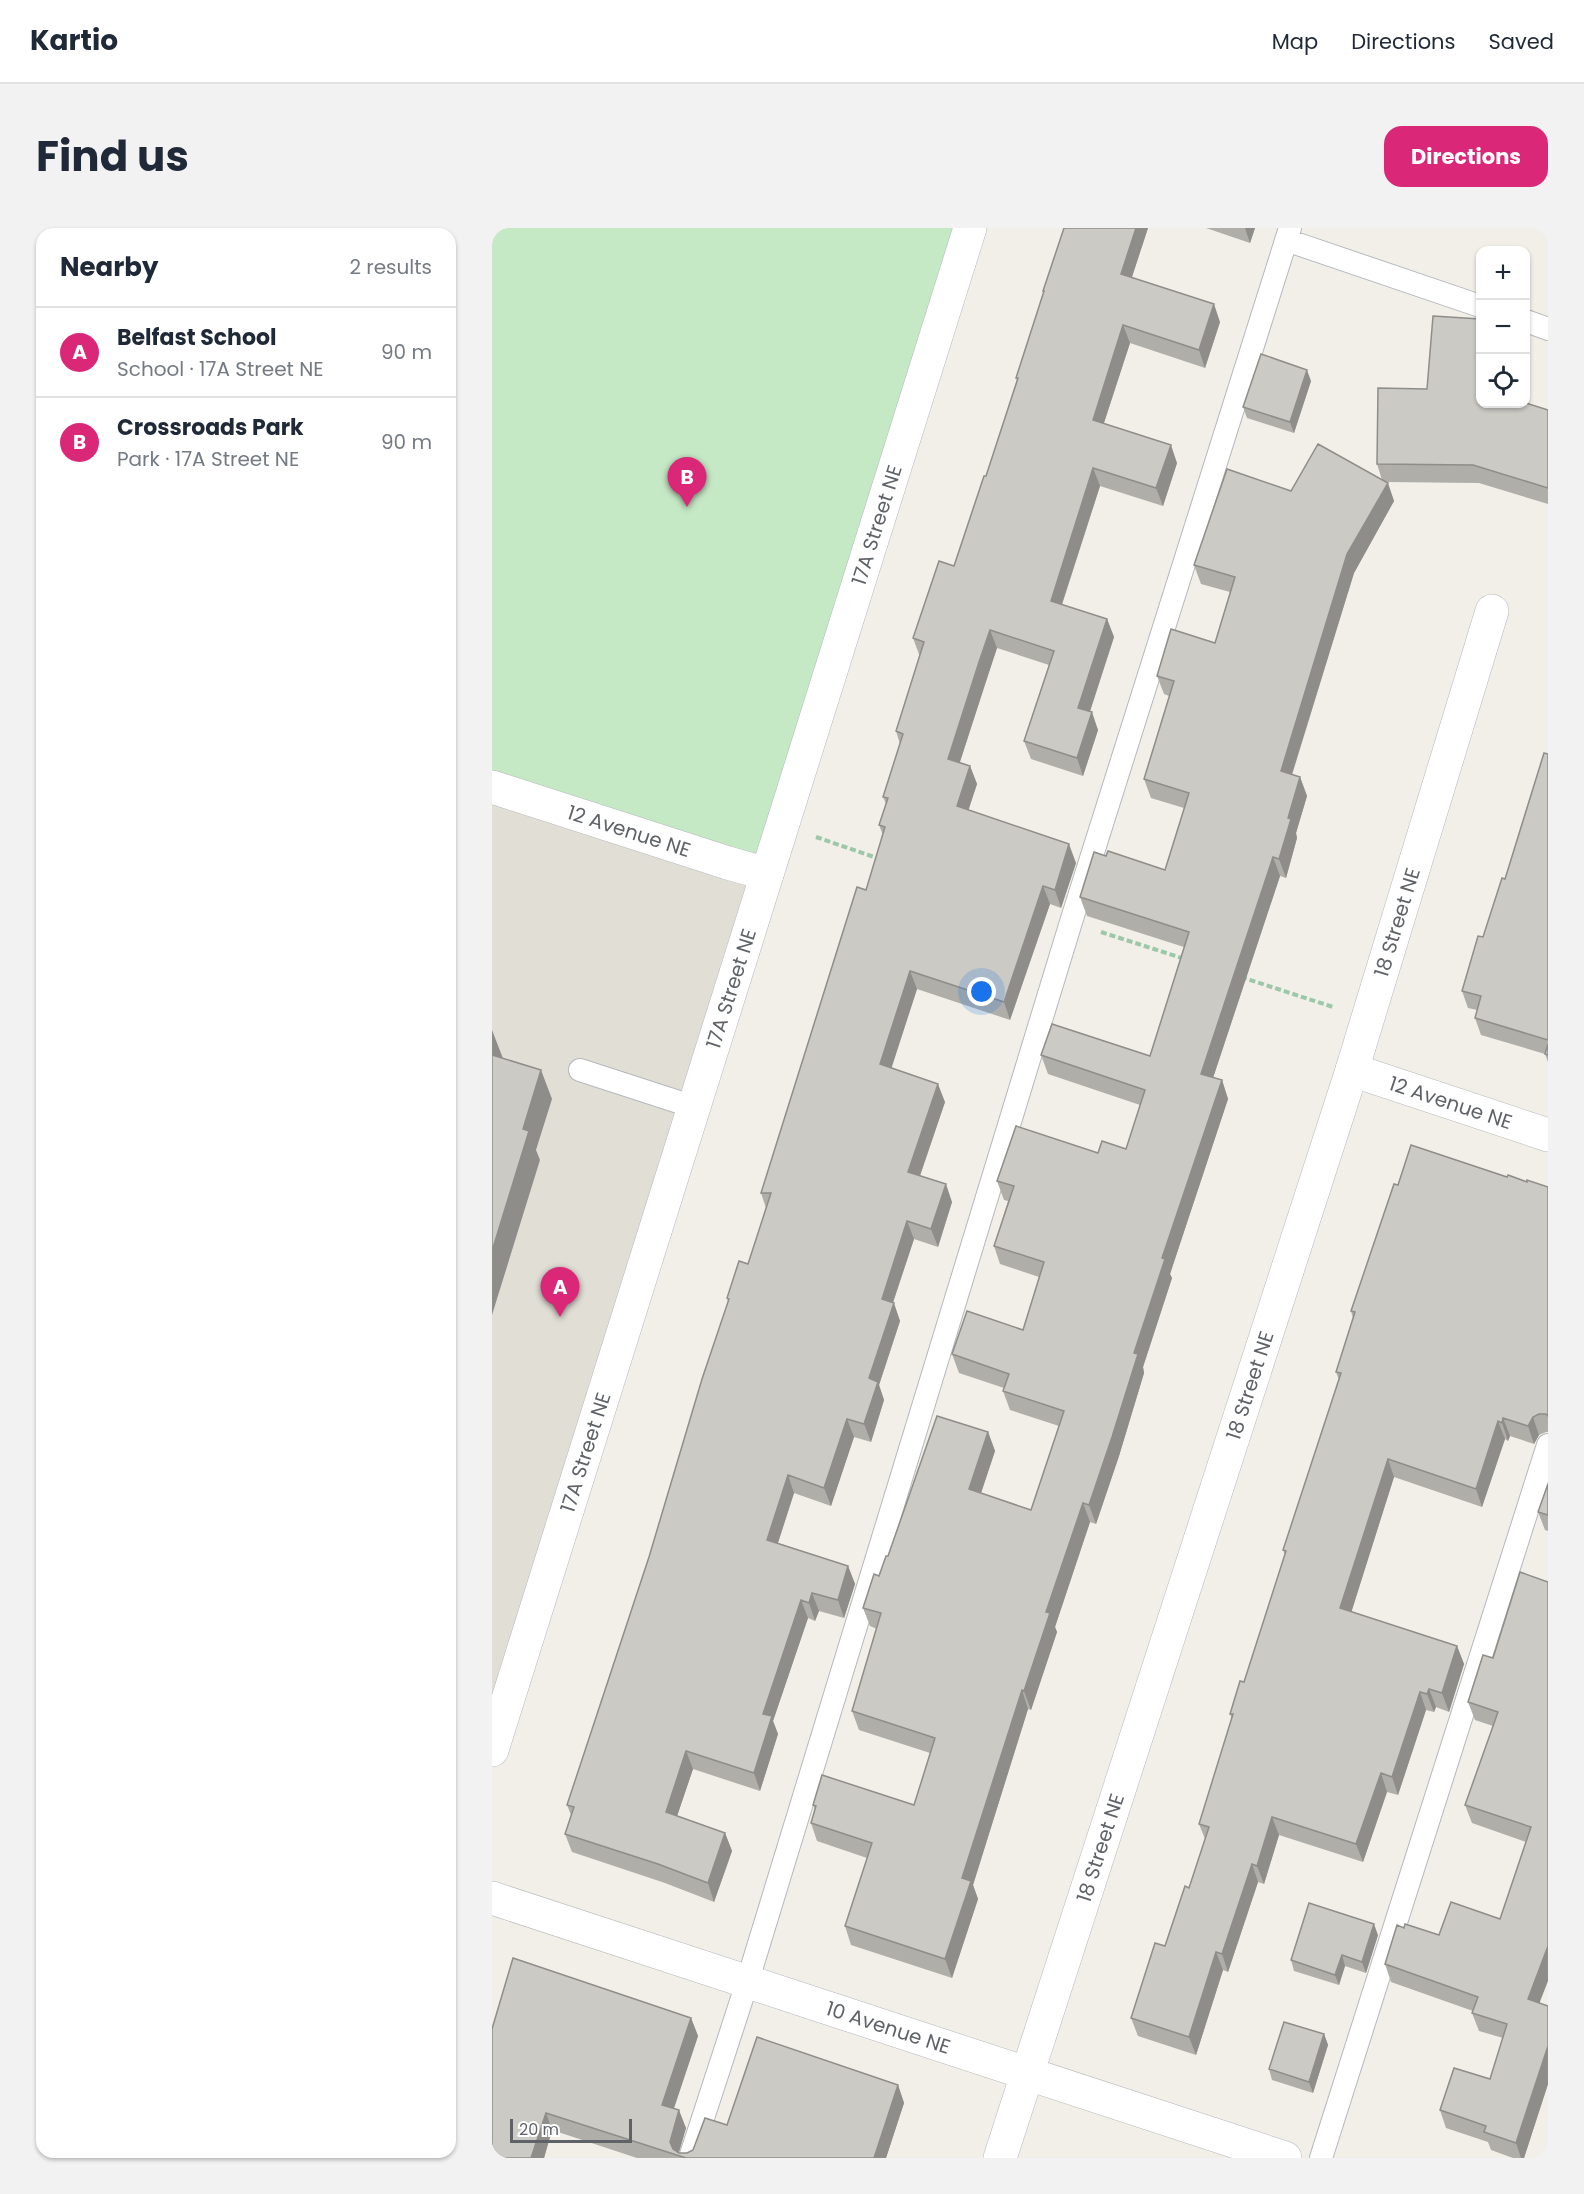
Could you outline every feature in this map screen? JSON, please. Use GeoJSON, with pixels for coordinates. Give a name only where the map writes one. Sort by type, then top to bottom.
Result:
{"type":"FeatureCollection","features":[{"type":"Feature","properties":{"kind":"street","name":"17A Street NE"},"geometry":{"type":"LineString","coordinates":[[492,1750],[970,228]]}},
{"type":"Feature","properties":{"kind":"street","name":"18 Street NE"},"geometry":{"type":"LineString","coordinates":[[1000,2158],[1026,2071],[1352,1070],[1492,611]]}},
{"type":"Feature","properties":{"kind":"street","name":"12 Avenue NE"},"geometry":{"type":"LineString","coordinates":[[492,787],[728,863],[767,873]]}},
{"type":"Feature","properties":{"kind":"street","name":"12 Avenue NE"},"geometry":{"type":"LineString","coordinates":[[1352,1070],[1548,1135]]}},
{"type":"Feature","properties":{"kind":"street","name":"10 Avenue NE"},"geometry":{"type":"LineString","coordinates":[[492,1898],[747,1983],[1026,2071],[1285,2158]]}},
{"type":"Feature","properties":{"kind":"lane"},"geometry":{"type":"LineString","coordinates":[[690,2158],[747,1983],[1068,934],[1288,234],[1476,304]]}},
{"type":"Feature","properties":{"kind":"lane"},"geometry":{"type":"LineString","coordinates":[[1530,322],[1548,329]]}},
{"type":"Feature","properties":{"kind":"lane"},"geometry":{"type":"LineString","coordinates":[[580,1070],[694,1107]]}},
{"type":"Feature","properties":{"kind":"lane"},"geometry":{"type":"LineString","coordinates":[[1321,2158],[1548,1445]]}},
{"type":"Feature","properties":{"kind":"shaded area"},"geometry":{"type":"Polygon","coordinates":[[[492,787],[767,874],[492,1750],[492,787]]]}},
{"type":"Feature","properties":{"kind":"green space"},"geometry":{"type":"Polygon","coordinates":[[[492,228],[970,228],[767,874],[492,787],[492,228]]]}},
{"type":"Feature","properties":{"kind":"building"},"geometry":{"type":"Polygon","coordinates":[[[1064,228],[1136,228],[1121,274],[1214,304],[1199,350],[1123,325],[1093,420],[1171,445],[1156,488],[1093,468],[1051,601],[1107,619],[1078,708],[1092,712],[1077,758],[1024,741],[1054,651],[990,630],[979,662],[948,759],[970,766],[957,806],[1069,844],[1055,890],[1043,886],[1004,1002],[910,971],[880,1064],[938,1084],[908,1172],[946,1184],[931,1229],[907,1221],[882,1299],[894,1303],[869,1378],[878,1382],[864,1424],[847,1419],[824,1488],[788,1475],[767,1540],[848,1566],[838,1600],[812,1593],[809,1603],[801,1600],[763,1714],[772,1716],[754,1773],[686,1751],[666,1812],[725,1833],[708,1883],[565,1834],[574,1807],[567,1805],[649,1557],[739,1261],[748,1264],[771,1193],[761,1193],[857,887],[866,890],[885,827],[879,825],[888,798],[883,797],[903,734],[896,731],[924,642],[913,638],[939,561],[954,566],[1018,378],[1016,378],[1064,228]]]}},
{"type":"Feature","properties":{"kind":"building"},"geometry":{"type":"Polygon","coordinates":[[[1433,316],[1476,319],[1476,408],[1530,408],[1530,404],[1548,410],[1548,488],[1473,465],[1377,464],[1378,388],[1427,389],[1433,316]]]}},
{"type":"Feature","properties":{"kind":"building"},"geometry":{"type":"Polygon","coordinates":[[[1261,354],[1307,370],[1290,422],[1243,407],[1261,354]]]}},
{"type":"Feature","properties":{"kind":"building"},"geometry":{"type":"Polygon","coordinates":[[[1318,444],[1388,483],[1347,554],[1281,771],[1300,777],[1288,818],[1291,819],[1279,859],[1273,857],[1201,1074],[1222,1080],[1162,1258],[1165,1259],[1134,1353],[1138,1354],[1112,1437],[1089,1505],[1083,1503],[1046,1612],[1050,1613],[1024,1691],[1022,1690],[962,1878],[971,1881],[945,1959],[845,1926],[872,1843],[811,1823],[816,1806],[813,1805],[822,1775],[914,1805],[935,1738],[852,1711],[881,1613],[863,1608],[874,1574],[879,1576],[886,1556],[888,1556],[937,1416],[988,1432],[969,1489],[1031,1510],[1064,1411],[1003,1391],[1009,1374],[952,1354],[967,1311],[1023,1330],[1044,1262],[994,1246],[1014,1186],[997,1181],[1016,1126],[1098,1153],[1102,1141],[1126,1149],[1145,1090],[1041,1055],[1052,1024],[1150,1056],[1189,932],[1080,897],[1094,852],[1106,856],[1108,851],[1165,870],[1189,793],[1144,779],[1174,681],[1157,676],[1171,629],[1215,643],[1235,577],[1194,565],[1227,469],[1291,491],[1318,444]]]}},
{"type":"Feature","properties":{"kind":"building"},"geometry":{"type":"Polygon","coordinates":[[[1544,753],[1548,754],[1548,1040],[1475,1018],[1481,996],[1462,991],[1478,936],[1483,937],[1502,878],[1505,879],[1544,753]]]}},
{"type":"Feature","properties":{"kind":"building"},"geometry":{"type":"Polygon","coordinates":[[[492,1055],[541,1070],[523,1129],[529,1131],[492,1251],[492,1055]]]}},
{"type":"Feature","properties":{"kind":"building"},"geometry":{"type":"Polygon","coordinates":[[[1411,1145],[1507,1177],[1508,1175],[1548,1187],[1548,1416],[1539,1414],[1533,1417],[1528,1426],[1503,1418],[1502,1423],[1498,1421],[1476,1489],[1388,1459],[1340,1608],[1457,1646],[1442,1693],[1429,1689],[1427,1694],[1420,1692],[1392,1777],[1381,1773],[1356,1844],[1272,1817],[1257,1866],[1252,1864],[1222,1954],[1216,1952],[1189,2037],[1131,2018],[1155,1943],[1165,1946],[1185,1886],[1189,1888],[1209,1827],[1199,1824],[1233,1714],[1230,1714],[1240,1681],[1244,1682],[1286,1551],[1283,1550],[1341,1373],[1336,1372],[1355,1312],[1351,1311],[1394,1184],[1398,1185],[1411,1145]]]}},
{"type":"Feature","properties":{"kind":"building"},"geometry":{"type":"Polygon","coordinates":[[[1548,1484],[1548,1515],[1538,1512],[1548,1484]]]}},
{"type":"Feature","properties":{"kind":"building"},"geometry":{"type":"Polygon","coordinates":[[[1520,1572],[1548,1582],[1548,1946],[1528,1999],[1548,2006],[1548,2046],[1516,2143],[1484,2132],[1486,2126],[1440,2110],[1454,2068],[1490,2079],[1507,2024],[1472,2013],[1478,1997],[1385,1964],[1397,1925],[1404,1928],[1405,1924],[1439,1935],[1451,1902],[1500,1919],[1531,1827],[1465,1805],[1498,1712],[1468,1702],[1483,1655],[1493,1658],[1520,1572]]]}},
{"type":"Feature","properties":{"kind":"building"},"geometry":{"type":"Polygon","coordinates":[[[1309,1903],[1374,1924],[1362,1962],[1342,1955],[1335,1975],[1291,1960],[1309,1903]]]}},
{"type":"Feature","properties":{"kind":"building"},"geometry":{"type":"Polygon","coordinates":[[[513,1958],[691,2018],[662,2105],[679,2110],[670,2142],[673,2149],[679,2153],[693,2150],[705,2118],[727,2125],[757,2037],[898,2085],[874,2158],[686,2158],[546,2113],[531,2158],[492,2158],[492,2029],[513,1958]]]}},
{"type":"Feature","properties":{"kind":"building"},"geometry":{"type":"Polygon","coordinates":[[[1284,2022],[1324,2034],[1309,2082],[1269,2069],[1284,2022]]]}},
{"type":"Feature","properties":{"kind":"place","name":"Crossroads Park"},"geometry":{"type":"Point","coordinates":[687,507]}},
{"type":"Feature","properties":{"kind":"place","name":"Belfast School"},"geometry":{"type":"Point","coordinates":[560,1317]}}]}
